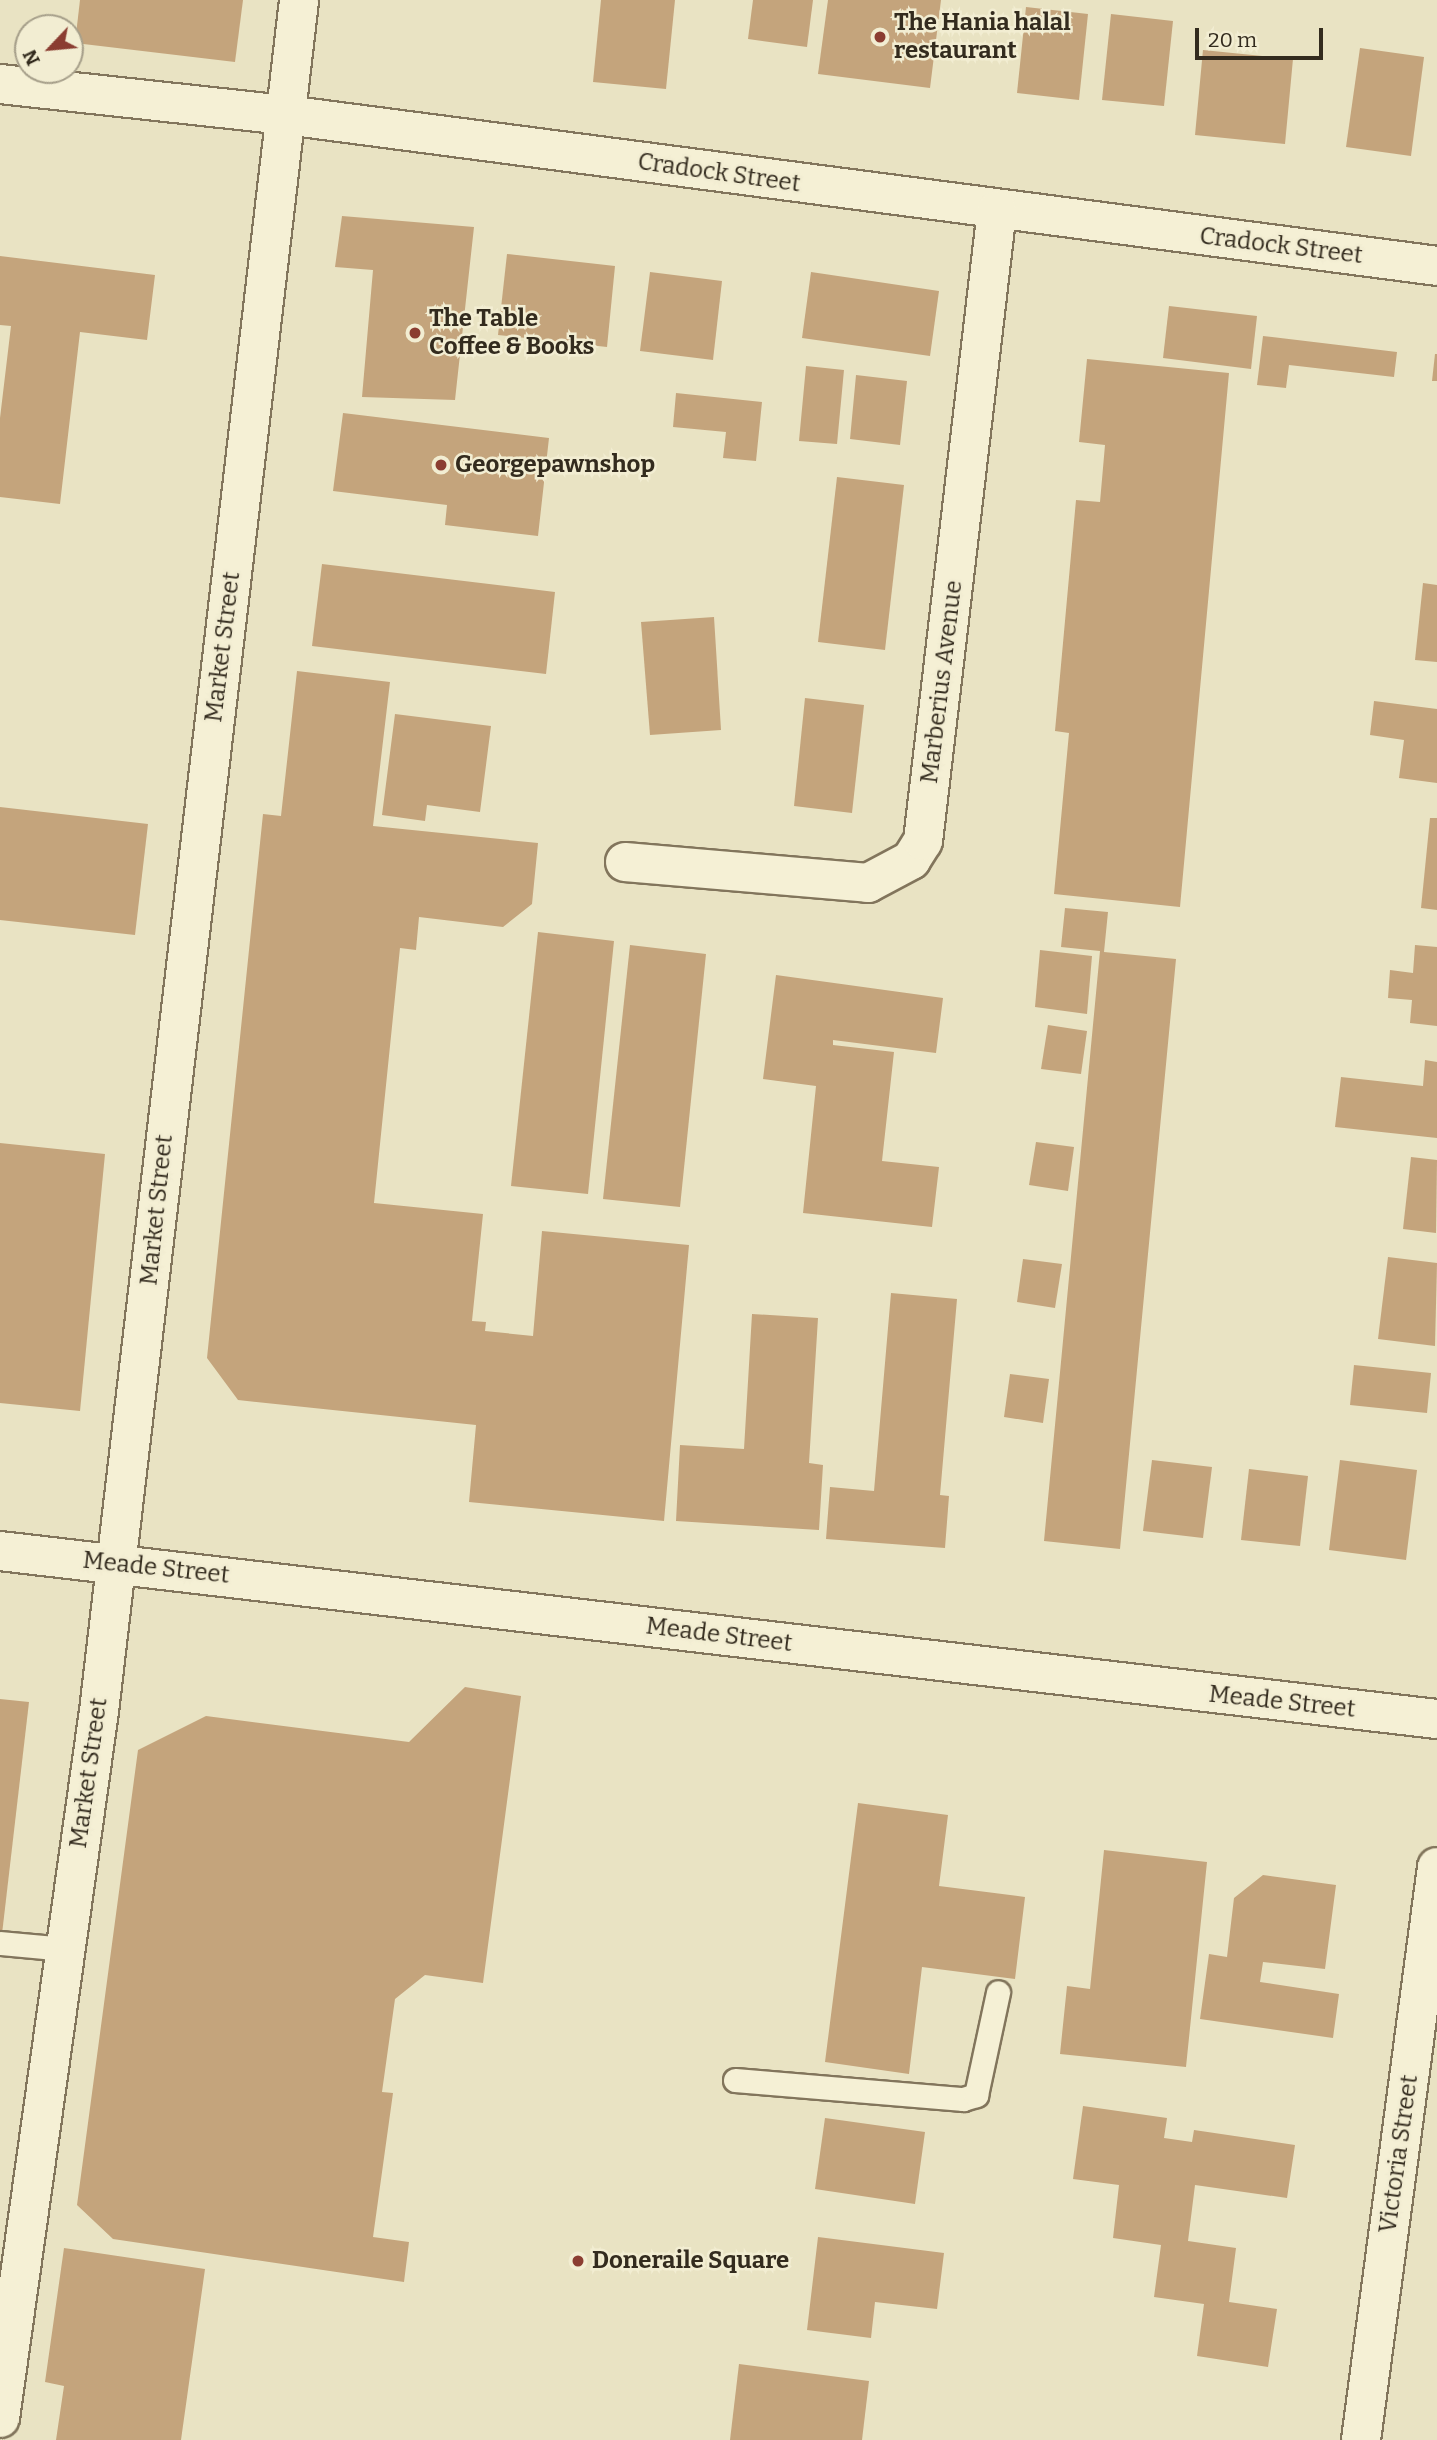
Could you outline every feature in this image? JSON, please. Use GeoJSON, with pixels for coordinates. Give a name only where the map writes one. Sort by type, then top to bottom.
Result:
{"type":"FeatureCollection","features":[{"type":"Feature","properties":{"kind":"street","name":"Market Street"},"geometry":{"type":"LineString","coordinates":[[0,2418],[65,1949],[114,1563],[299,0]]}},
{"type":"Feature","properties":{"kind":"street","name":"Cradock Street"},"geometry":{"type":"LineString","coordinates":[[0,84],[286,115],[1437,266]]}},
{"type":"Feature","properties":{"kind":"street","name":"Marberius Avenue"},"geometry":{"type":"LineString","coordinates":[[625,862],[868,883],[911,860],[923,841],[997,210]]}},
{"type":"Feature","properties":{"kind":"street","name":"Meade Street"},"geometry":{"type":"LineString","coordinates":[[0,1551],[1437,1719]]}},
{"type":"Feature","properties":{"kind":"street","name":"Victoria Street"},"geometry":{"type":"LineString","coordinates":[[1361,2440],[1437,1867]]}},
{"type":"Feature","properties":{"kind":"lane"},"geometry":{"type":"LineString","coordinates":[[0,1943],[65,1949]]}},
{"type":"Feature","properties":{"kind":"lane"},"geometry":{"type":"LineString","coordinates":[[735,2080],[963,2099],[982,2086],[998,1992]]}},
{"type":"Feature","properties":{"kind":"building"},"geometry":{"type":"Polygon","coordinates":[[[80,0],[243,0],[235,62],[84,44],[84,14],[78,14],[80,0]]]}},
{"type":"Feature","properties":{"kind":"building"},"geometry":{"type":"Polygon","coordinates":[[[601,0],[675,0],[666,89],[593,82],[601,0]]]}},
{"type":"Feature","properties":{"kind":"building"},"geometry":{"type":"Polygon","coordinates":[[[753,0],[813,0],[807,47],[748,39],[753,0]]]}},
{"type":"Feature","properties":{"kind":"building","name":"The Hania halal restaurant"},"geometry":{"type":"Polygon","coordinates":[[[828,0],[941,0],[930,88],[818,74],[828,0]]]}},
{"type":"Feature","properties":{"kind":"building"},"geometry":{"type":"Polygon","coordinates":[[[1026,7],[1088,14],[1079,100],[1017,93],[1026,7]]]}},
{"type":"Feature","properties":{"kind":"building"},"geometry":{"type":"Polygon","coordinates":[[[1111,14],[1173,21],[1164,106],[1102,100],[1111,14]]]}},
{"type":"Feature","properties":{"kind":"building"},"geometry":{"type":"Polygon","coordinates":[[[1360,48],[1424,57],[1411,156],[1346,147],[1360,48]]]}},
{"type":"Feature","properties":{"kind":"building"},"geometry":{"type":"Polygon","coordinates":[[[1203,50],[1293,59],[1285,144],[1195,135],[1203,50]]]}},
{"type":"Feature","properties":{"kind":"building","name":"The Table Coffee & Books"},"geometry":{"type":"Polygon","coordinates":[[[342,216],[474,227],[455,400],[362,397],[373,270],[335,267],[342,216]]]}},
{"type":"Feature","properties":{"kind":"building"},"geometry":{"type":"Polygon","coordinates":[[[507,254],[615,266],[607,347],[498,335],[507,254]]]}},
{"type":"Feature","properties":{"kind":"building"},"geometry":{"type":"Polygon","coordinates":[[[0,256],[155,275],[147,340],[80,332],[60,504],[0,497],[0,418],[11,326],[0,325],[0,256]]]}},
{"type":"Feature","properties":{"kind":"building"},"geometry":{"type":"Polygon","coordinates":[[[650,272],[722,281],[713,360],[640,351],[650,272]]]}},
{"type":"Feature","properties":{"kind":"building"},"geometry":{"type":"Polygon","coordinates":[[[811,272],[939,291],[930,356],[802,338],[811,272]]]}},
{"type":"Feature","properties":{"kind":"building"},"geometry":{"type":"Polygon","coordinates":[[[1169,306],[1257,316],[1251,369],[1163,358],[1169,306]]]}},
{"type":"Feature","properties":{"kind":"building"},"geometry":{"type":"Polygon","coordinates":[[[1263,336],[1397,352],[1394,377],[1289,365],[1286,388],[1257,385],[1263,336]]]}},
{"type":"Feature","properties":{"kind":"building"},"geometry":{"type":"Polygon","coordinates":[[[1435,354],[1437,381],[1432,381],[1435,354]]]}},
{"type":"Feature","properties":{"kind":"building"},"geometry":{"type":"Polygon","coordinates":[[[1087,359],[1229,373],[1180,907],[1054,894],[1069,733],[1055,731],[1076,500],[1100,502],[1105,445],[1079,442],[1087,359]]]}},
{"type":"Feature","properties":{"kind":"building"},"geometry":{"type":"Polygon","coordinates":[[[806,366],[844,370],[837,444],[799,441],[806,366]]]}},
{"type":"Feature","properties":{"kind":"building"},"geometry":{"type":"Polygon","coordinates":[[[856,375],[907,381],[900,445],[850,439],[856,375]]]}},
{"type":"Feature","properties":{"kind":"building"},"geometry":{"type":"Polygon","coordinates":[[[676,393],[762,402],[756,461],[723,458],[726,432],[673,427],[676,393]]]}},
{"type":"Feature","properties":{"kind":"building","name":"Georgepawnshop"},"geometry":{"type":"Polygon","coordinates":[[[343,413],[549,438],[538,536],[445,525],[447,505],[333,491],[343,413]]]}},
{"type":"Feature","properties":{"kind":"building"},"geometry":{"type":"Polygon","coordinates":[[[837,477],[904,485],[885,650],[818,642],[837,477]]]}},
{"type":"Feature","properties":{"kind":"building"},"geometry":{"type":"Polygon","coordinates":[[[322,564],[555,592],[546,674],[312,646],[322,564]]]}},
{"type":"Feature","properties":{"kind":"building"},"geometry":{"type":"Polygon","coordinates":[[[1423,583],[1437,585],[1437,662],[1415,660],[1423,583]]]}},
{"type":"Feature","properties":{"kind":"building"},"geometry":{"type":"Polygon","coordinates":[[[714,617],[721,730],[650,735],[641,622],[714,617]]]}},
{"type":"Feature","properties":{"kind":"building"},"geometry":{"type":"Polygon","coordinates":[[[297,671],[390,682],[373,826],[538,843],[532,904],[503,927],[419,917],[416,950],[400,948],[374,1203],[483,1214],[472,1321],[486,1322],[485,1331],[533,1336],[542,1231],[689,1245],[664,1521],[469,1502],[476,1425],[238,1400],[207,1358],[263,814],[281,816],[297,671]]]}},
{"type":"Feature","properties":{"kind":"building"},"geometry":{"type":"Polygon","coordinates":[[[805,698],[864,705],[852,813],[794,806],[805,698]]]}},
{"type":"Feature","properties":{"kind":"building"},"geometry":{"type":"Polygon","coordinates":[[[1374,701],[1437,709],[1437,783],[1399,778],[1404,740],[1370,735],[1374,701]]]}},
{"type":"Feature","properties":{"kind":"building"},"geometry":{"type":"Polygon","coordinates":[[[395,714],[491,726],[480,812],[427,805],[425,821],[382,815],[395,714]]]}},
{"type":"Feature","properties":{"kind":"building"},"geometry":{"type":"Polygon","coordinates":[[[0,807],[148,824],[135,935],[0,920],[0,807]]]}},
{"type":"Feature","properties":{"kind":"building"},"geometry":{"type":"Polygon","coordinates":[[[1430,818],[1437,818],[1437,910],[1421,908],[1430,818]]]}},
{"type":"Feature","properties":{"kind":"building"},"geometry":{"type":"Polygon","coordinates":[[[1065,908],[1108,912],[1104,952],[1176,959],[1120,1549],[1044,1541],[1100,951],[1061,947],[1065,908]]]}},
{"type":"Feature","properties":{"kind":"building"},"geometry":{"type":"Polygon","coordinates":[[[538,932],[614,941],[588,1194],[511,1186],[538,932]]]}},
{"type":"Feature","properties":{"kind":"building"},"geometry":{"type":"Polygon","coordinates":[[[630,945],[706,954],[680,1207],[603,1199],[630,945]]]}},
{"type":"Feature","properties":{"kind":"building"},"geometry":{"type":"Polygon","coordinates":[[[1415,945],[1437,947],[1437,1026],[1410,1023],[1412,1000],[1388,998],[1390,970],[1413,973],[1415,945]]]}},
{"type":"Feature","properties":{"kind":"building"},"geometry":{"type":"Polygon","coordinates":[[[1040,950],[1092,956],[1087,1014],[1035,1007],[1040,950]]]}},
{"type":"Feature","properties":{"kind":"building"},"geometry":{"type":"Polygon","coordinates":[[[776,975],[943,998],[936,1053],[833,1040],[833,1045],[894,1052],[882,1161],[939,1167],[932,1227],[803,1213],[816,1086],[763,1079],[776,975]]]}},
{"type":"Feature","properties":{"kind":"building"},"geometry":{"type":"Polygon","coordinates":[[[1048,1025],[1087,1031],[1081,1074],[1041,1069],[1048,1025]]]}},
{"type":"Feature","properties":{"kind":"building"},"geometry":{"type":"Polygon","coordinates":[[[1425,1060],[1437,1062],[1437,1138],[1335,1127],[1341,1077],[1423,1086],[1425,1060]]]}},
{"type":"Feature","properties":{"kind":"building"},"geometry":{"type":"Polygon","coordinates":[[[1036,1142],[1074,1147],[1068,1191],[1029,1185],[1036,1142]]]}},
{"type":"Feature","properties":{"kind":"building"},"geometry":{"type":"Polygon","coordinates":[[[0,1143],[105,1154],[80,1411],[0,1403],[0,1143]]]}},
{"type":"Feature","properties":{"kind":"building"},"geometry":{"type":"Polygon","coordinates":[[[1411,1157],[1437,1160],[1436,1233],[1403,1229],[1411,1157]]]}},
{"type":"Feature","properties":{"kind":"building"},"geometry":{"type":"Polygon","coordinates":[[[1388,1257],[1437,1263],[1435,1346],[1378,1339],[1388,1257]]]}},
{"type":"Feature","properties":{"kind":"building"},"geometry":{"type":"Polygon","coordinates":[[[1023,1259],[1062,1264],[1055,1308],[1017,1302],[1023,1259]]]}},
{"type":"Feature","properties":{"kind":"building"},"geometry":{"type":"Polygon","coordinates":[[[891,1293],[957,1299],[940,1495],[949,1496],[945,1548],[826,1539],[830,1487],[874,1491],[891,1293]]]}},
{"type":"Feature","properties":{"kind":"building"},"geometry":{"type":"Polygon","coordinates":[[[752,1314],[818,1318],[809,1463],[823,1465],[819,1530],[676,1521],[680,1445],[744,1449],[752,1314]]]}},
{"type":"Feature","properties":{"kind":"building"},"geometry":{"type":"Polygon","coordinates":[[[1354,1365],[1431,1373],[1427,1413],[1350,1405],[1354,1365]]]}},
{"type":"Feature","properties":{"kind":"building"},"geometry":{"type":"Polygon","coordinates":[[[1010,1374],[1049,1379],[1043,1423],[1004,1417],[1010,1374]]]}},
{"type":"Feature","properties":{"kind":"building"},"geometry":{"type":"Polygon","coordinates":[[[1152,1460],[1212,1467],[1203,1538],[1143,1531],[1152,1460]]]}},
{"type":"Feature","properties":{"kind":"building"},"geometry":{"type":"Polygon","coordinates":[[[1340,1460],[1417,1470],[1406,1560],[1329,1550],[1340,1460]]]}},
{"type":"Feature","properties":{"kind":"building"},"geometry":{"type":"Polygon","coordinates":[[[1249,1469],[1308,1476],[1300,1546],[1241,1540],[1249,1469]]]}},
{"type":"Feature","properties":{"kind":"building"},"geometry":{"type":"Polygon","coordinates":[[[465,1687],[521,1696],[483,1983],[425,1975],[395,1999],[382,2092],[393,2093],[373,2237],[409,2242],[404,2282],[113,2239],[77,2205],[138,1750],[206,1716],[409,1742],[465,1687]]]}},
{"type":"Feature","properties":{"kind":"building"},"geometry":{"type":"Polygon","coordinates":[[[0,1699],[29,1702],[2,1934],[0,1934],[0,1699]]]}},
{"type":"Feature","properties":{"kind":"building"},"geometry":{"type":"Polygon","coordinates":[[[858,1803],[948,1815],[939,1886],[1025,1897],[1015,1979],[922,1967],[909,2074],[825,2062],[858,1803]]]}},
{"type":"Feature","properties":{"kind":"building"},"geometry":{"type":"Polygon","coordinates":[[[1104,1850],[1207,1862],[1186,2067],[1060,2054],[1067,1986],[1090,1989],[1104,1850]]]}},
{"type":"Feature","properties":{"kind":"building"},"geometry":{"type":"Polygon","coordinates":[[[1263,1875],[1336,1885],[1325,1969],[1263,1962],[1260,1982],[1339,1994],[1333,2038],[1200,2019],[1209,1954],[1227,1957],[1234,1898],[1263,1875]]]}},
{"type":"Feature","properties":{"kind":"building"},"geometry":{"type":"Polygon","coordinates":[[[1083,2106],[1167,2118],[1164,2138],[1192,2142],[1194,2130],[1295,2145],[1287,2198],[1195,2185],[1188,2241],[1236,2248],[1229,2302],[1277,2309],[1268,2367],[1197,2356],[1204,2304],[1154,2297],[1161,2245],[1113,2238],[1119,2185],[1073,2179],[1083,2106]]]}},
{"type":"Feature","properties":{"kind":"building"},"geometry":{"type":"Polygon","coordinates":[[[825,2118],[925,2132],[915,2204],[815,2189],[825,2118]]]}},
{"type":"Feature","properties":{"kind":"building"},"geometry":{"type":"Polygon","coordinates":[[[818,2237],[944,2253],[937,2309],[875,2302],[871,2338],[807,2330],[818,2237]]]}},
{"type":"Feature","properties":{"kind":"building"},"geometry":{"type":"Polygon","coordinates":[[[64,2248],[205,2269],[181,2440],[56,2440],[64,2386],[45,2382],[64,2248]]]}},
{"type":"Feature","properties":{"kind":"building"},"geometry":{"type":"Polygon","coordinates":[[[739,2364],[869,2381],[862,2440],[730,2440],[739,2364]]]}},
{"type":"Feature","properties":{"kind":"place","name":"The Hania halal restaurant"},"geometry":{"type":"Point","coordinates":[880,37]}},
{"type":"Feature","properties":{"kind":"place","name":"The Table Coffee & Books"},"geometry":{"type":"Point","coordinates":[415,333]}},
{"type":"Feature","properties":{"kind":"place","name":"Georgepawnshop"},"geometry":{"type":"Point","coordinates":[441,465]}},
{"type":"Feature","properties":{"kind":"place","name":"Doneraile Square"},"geometry":{"type":"Point","coordinates":[578,2261]}}]}
